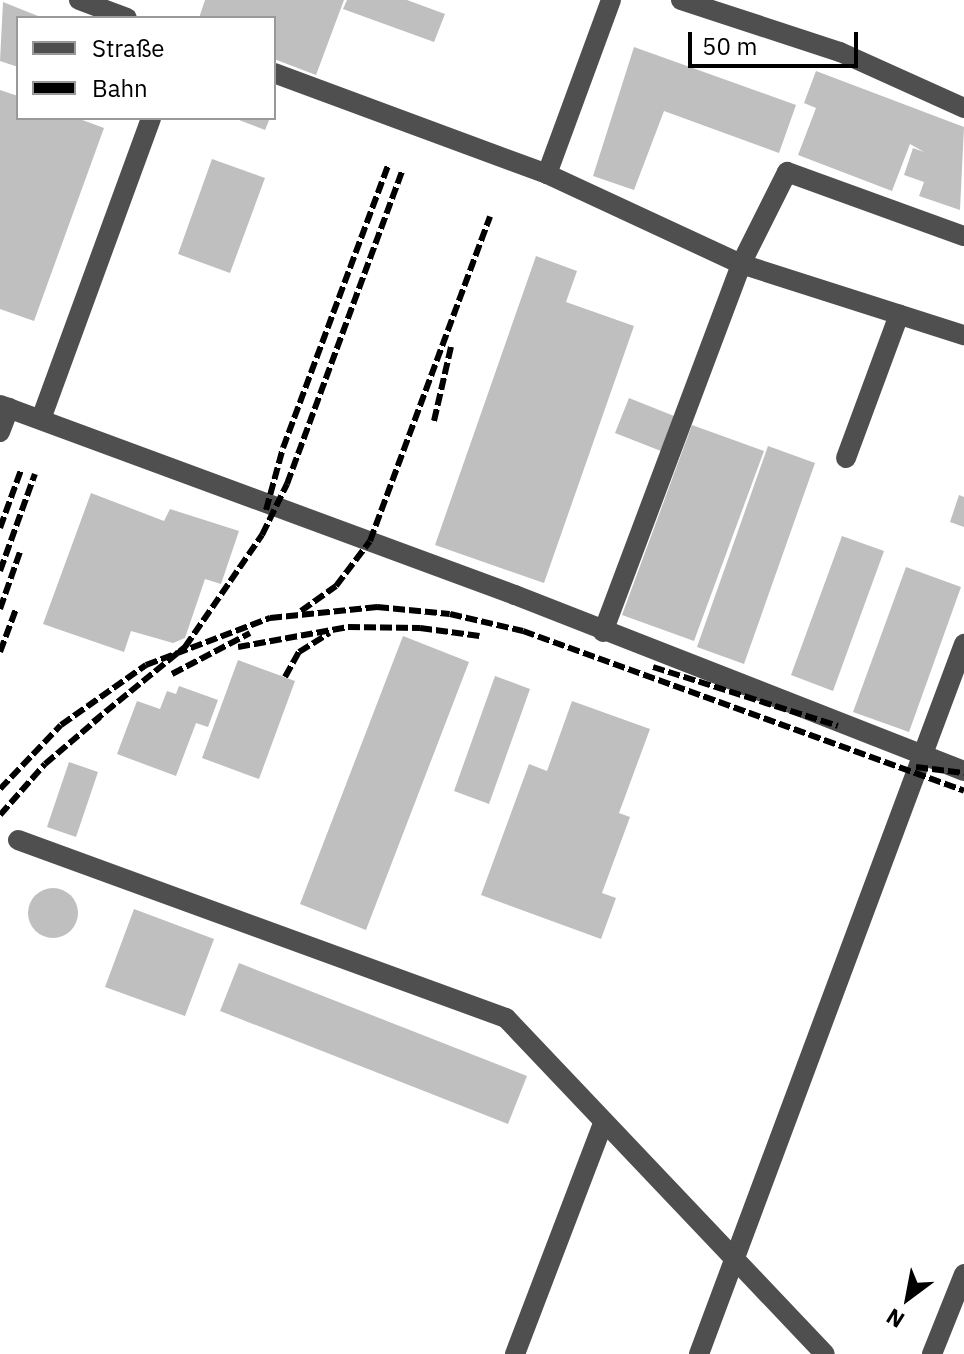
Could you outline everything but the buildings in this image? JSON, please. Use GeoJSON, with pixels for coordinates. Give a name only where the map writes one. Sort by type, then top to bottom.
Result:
{"type":"FeatureCollection","features":[{"type":"Feature","properties":{"kind":"street"},"geometry":{"type":"LineString","coordinates":[[79,0],[122,16]]}},
{"type":"Feature","properties":{"kind":"street"},"geometry":{"type":"LineString","coordinates":[[547,174],[611,0]]}},
{"type":"Feature","properties":{"kind":"street"},"geometry":{"type":"LineString","coordinates":[[681,0],[840,52],[964,108]]}},
{"type":"Feature","properties":{"kind":"street"},"geometry":{"type":"LineString","coordinates":[[276,74],[547,174],[741,264],[964,335]]}},
{"type":"Feature","properties":{"kind":"street"},"geometry":{"type":"LineString","coordinates":[[41,419],[150,120]]}},
{"type":"Feature","properties":{"kind":"street"},"geometry":{"type":"LineString","coordinates":[[603,632],[741,264],[787,172],[964,236]]}},
{"type":"Feature","properties":{"kind":"street"},"geometry":{"type":"LineString","coordinates":[[846,458],[899,315]]}},
{"type":"Feature","properties":{"kind":"street"},"geometry":{"type":"LineString","coordinates":[[0,432],[4,406],[964,771]]}},
{"type":"Feature","properties":{"kind":"street"},"geometry":{"type":"LineString","coordinates":[[699,1354],[964,644]]}},
{"type":"Feature","properties":{"kind":"street"},"geometry":{"type":"LineString","coordinates":[[18,840],[506,1018],[825,1354]]}},
{"type":"Feature","properties":{"kind":"street"},"geometry":{"type":"LineString","coordinates":[[515,1354],[604,1121]]}},
{"type":"Feature","properties":{"kind":"street"},"geometry":{"type":"LineString","coordinates":[[932,1354],[964,1274]]}},
{"type":"Feature","properties":{"kind":"railway"},"geometry":{"type":"LineString","coordinates":[[266,510],[283,448],[388,166]]}},
{"type":"Feature","properties":{"kind":"railway"},"geometry":{"type":"LineString","coordinates":[[93,722],[185,647],[262,535],[287,484],[402,171]]}},
{"type":"Feature","properties":{"kind":"railway"},"geometry":{"type":"LineString","coordinates":[[301,611],[336,586],[370,541],[490,217]]}},
{"type":"Feature","properties":{"kind":"railway"},"geometry":{"type":"LineString","coordinates":[[434,421],[451,347]]}},
{"type":"Feature","properties":{"kind":"railway"},"geometry":{"type":"LineString","coordinates":[[0,528],[21,470]]}},
{"type":"Feature","properties":{"kind":"railway"},"geometry":{"type":"LineString","coordinates":[[0,571],[35,474]]}},
{"type":"Feature","properties":{"kind":"railway"},"geometry":{"type":"LineString","coordinates":[[0,609],[20,552]]}},
{"type":"Feature","properties":{"kind":"railway"},"geometry":{"type":"LineString","coordinates":[[0,789],[61,725],[146,665],[270,618],[377,607],[450,614],[523,631],[964,791]]}},
{"type":"Feature","properties":{"kind":"railway"},"geometry":{"type":"LineString","coordinates":[[0,652],[16,609]]}},
{"type":"Feature","properties":{"kind":"railway"},"geometry":{"type":"LineString","coordinates":[[238,647],[348,627],[420,628],[479,636]]}},
{"type":"Feature","properties":{"kind":"railway"},"geometry":{"type":"LineString","coordinates":[[172,674],[250,633]]}},
{"type":"Feature","properties":{"kind":"railway"},"geometry":{"type":"LineString","coordinates":[[285,677],[299,652],[329,633]]}},
{"type":"Feature","properties":{"kind":"railway"},"geometry":{"type":"LineString","coordinates":[[653,667],[838,726]]}},
{"type":"Feature","properties":{"kind":"railway"},"geometry":{"type":"LineString","coordinates":[[0,815],[45,764],[100,717]]}},
{"type":"Feature","properties":{"kind":"railway"},"geometry":{"type":"LineString","coordinates":[[916,767],[964,773]]}}]}
